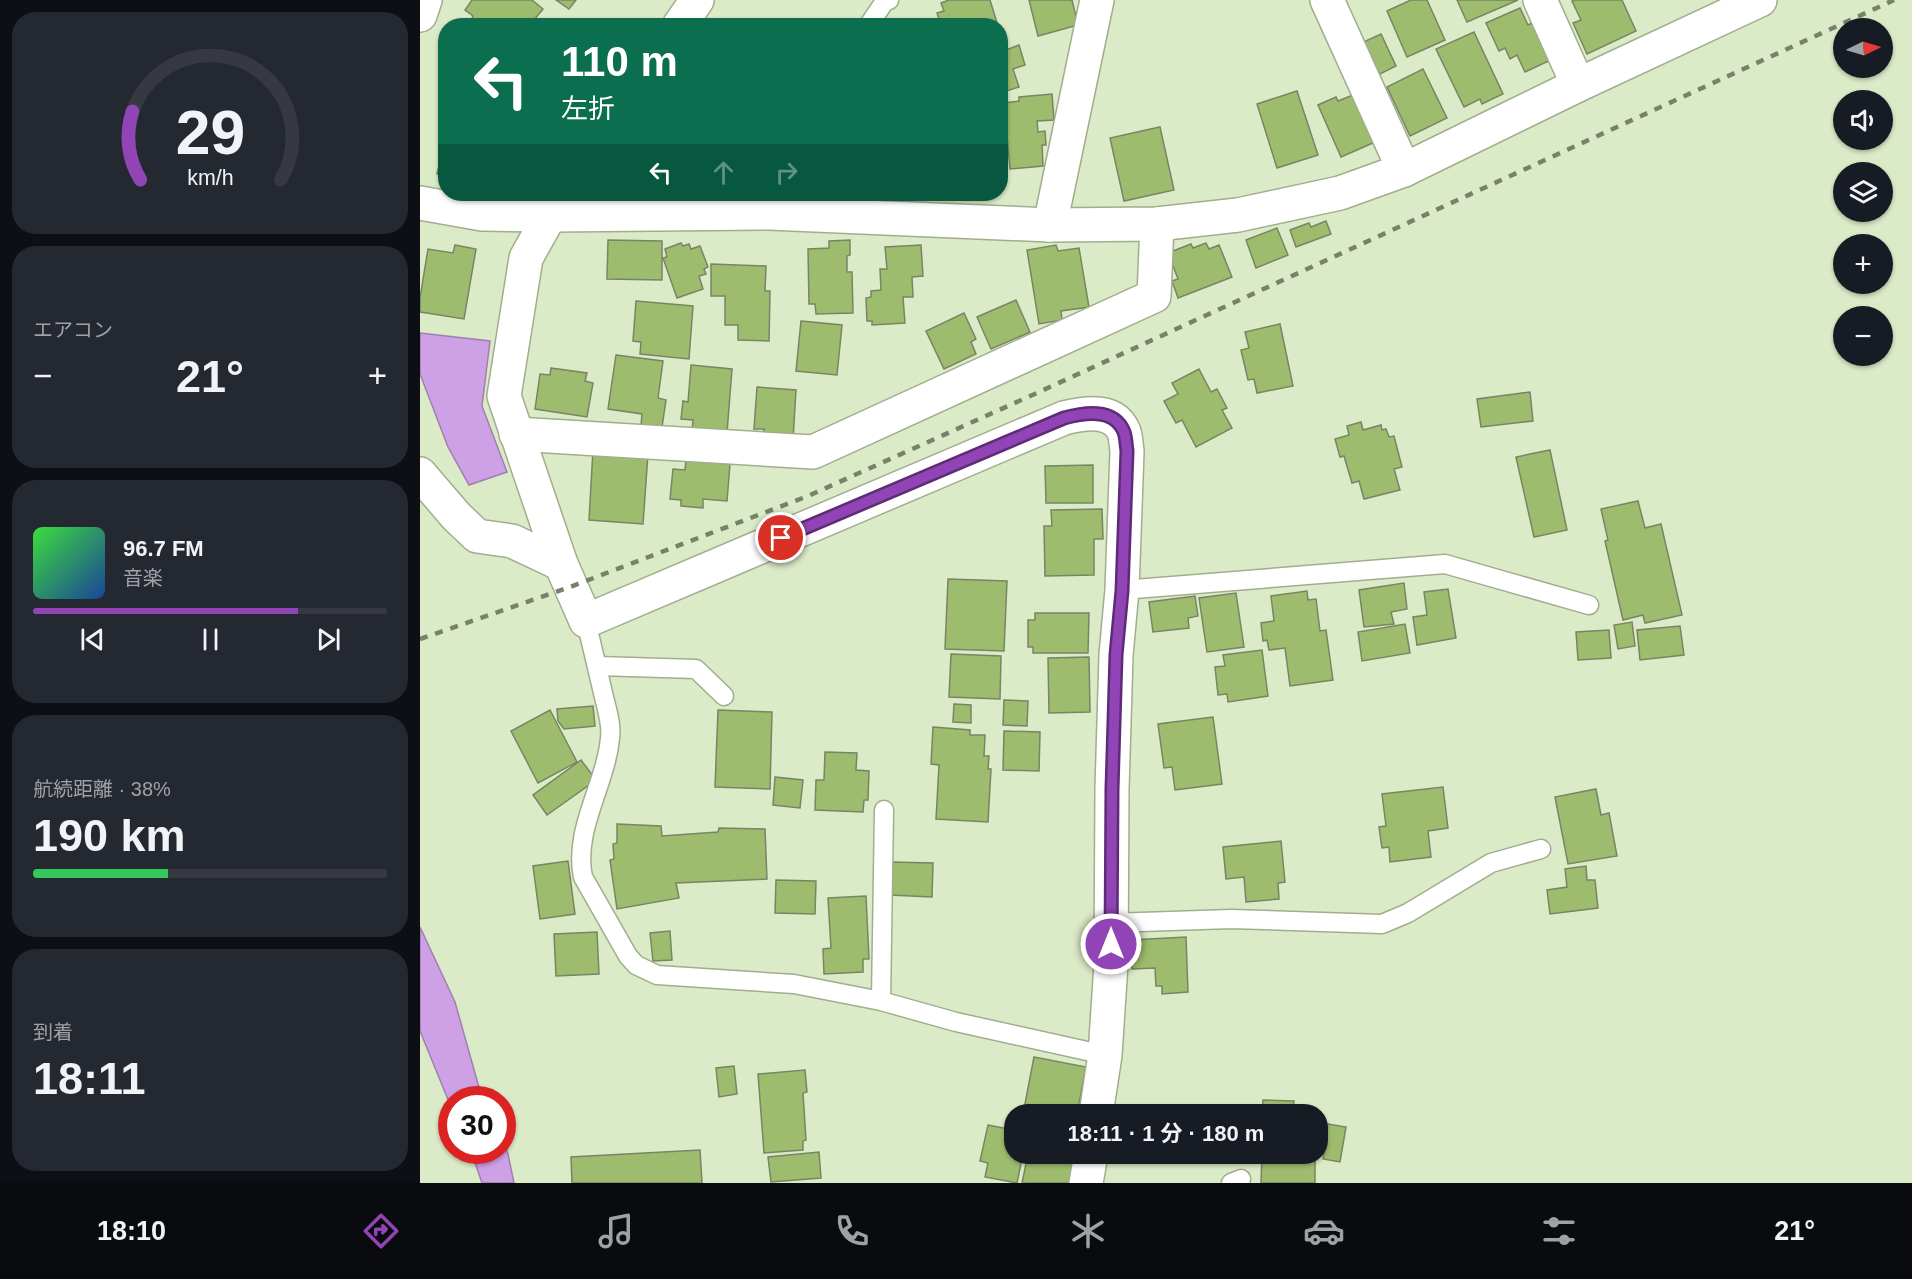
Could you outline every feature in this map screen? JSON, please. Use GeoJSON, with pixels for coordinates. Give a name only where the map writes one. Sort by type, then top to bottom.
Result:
{"type":"FeatureCollection","features":[{"type":"Feature","properties":{"kind":"street"},"geometry":{"type":"LineString","coordinates":[[420,15],[425,0]]}},
{"type":"Feature","properties":{"kind":"street"},"geometry":{"type":"LineString","coordinates":[[685,18],[697,0]]}},
{"type":"Feature","properties":{"kind":"street"},"geometry":{"type":"LineString","coordinates":[[1050,225],[1097,0]]}},
{"type":"Feature","properties":{"kind":"street"},"geometry":{"type":"LineString","coordinates":[[1327,0],[1404,170]]}},
{"type":"Feature","properties":{"kind":"street"},"geometry":{"type":"LineString","coordinates":[[1540,0],[1578,85]]}},
{"type":"Feature","properties":{"kind":"street"},"geometry":{"type":"LineString","coordinates":[[420,203],[482,214],[557,204],[1050,225],[1157,224],[1238,215],[1340,193],[1404,170],[1760,0]]}},
{"type":"Feature","properties":{"kind":"street"},"geometry":{"type":"LineString","coordinates":[[557,204],[526,258],[504,396],[561,564],[586,621],[1064,418],[1084,412],[1102,414],[1115,419],[1124,431],[1127,451],[1122,591],[1116,655],[1112,789],[1111,964],[1105,1055],[1098,1104]]}},
{"type":"Feature","properties":{"kind":"street"},"geometry":{"type":"LineString","coordinates":[[516,434],[813,452],[1154,296],[1157,224]]}},
{"type":"Feature","properties":{"kind":"street"},"geometry":{"type":"LineString","coordinates":[[420,474],[456,516],[477,536],[512,541],[561,564]]}},
{"type":"Feature","properties":{"kind":"street"},"geometry":{"type":"LineString","coordinates":[[1086,1183],[1089,1164]]}},
{"type":"Feature","properties":{"kind":"lane"},"geometry":{"type":"LineString","coordinates":[[873,18],[885,1],[889,0]]}},
{"type":"Feature","properties":{"kind":"lane"},"geometry":{"type":"LineString","coordinates":[[1122,591],[1445,564],[1589,605]]}},
{"type":"Feature","properties":{"kind":"lane"},"geometry":{"type":"LineString","coordinates":[[586,621],[609,717],[611,737],[585,831],[581,868],[583,877],[628,956],[636,965],[657,975],[794,984],[881,1001],[956,1022],[1105,1055]]}},
{"type":"Feature","properties":{"kind":"lane"},"geometry":{"type":"LineString","coordinates":[[597,666],[696,669],[724,696]]}},
{"type":"Feature","properties":{"kind":"lane"},"geometry":{"type":"LineString","coordinates":[[881,1001],[884,810]]}},
{"type":"Feature","properties":{"kind":"lane"},"geometry":{"type":"LineString","coordinates":[[1111,923],[1231,919],[1382,924],[1417,908],[1491,863],[1541,849]]}},
{"type":"Feature","properties":{"kind":"shaded area"},"geometry":{"type":"Polygon","coordinates":[[[420,333],[490,341],[482,406],[507,472],[469,485],[448,447],[420,374],[420,333]]]}},
{"type":"Feature","properties":{"kind":"shaded area"},"geometry":{"type":"Polygon","coordinates":[[[420,927],[455,1002],[479,1086],[442,1086],[420,1031],[420,927]]]}},
{"type":"Feature","properties":{"kind":"shaded area"},"geometry":{"type":"Polygon","coordinates":[[[475,1164],[510,1164],[514,1183],[482,1183],[475,1164]]]}},
{"type":"Feature","properties":{"kind":"building"},"geometry":{"type":"Polygon","coordinates":[[[472,0],[532,0],[543,9],[536,18],[472,18],[473,16],[465,10],[472,0]]]}},
{"type":"Feature","properties":{"kind":"building"},"geometry":{"type":"Polygon","coordinates":[[[556,0],[576,0],[569,9],[556,0]]]}},
{"type":"Feature","properties":{"kind":"building"},"geometry":{"type":"Polygon","coordinates":[[[949,0],[990,0],[996,18],[939,18],[937,13],[944,11],[941,3],[949,0]]]}},
{"type":"Feature","properties":{"kind":"building"},"geometry":{"type":"Polygon","coordinates":[[[1029,0],[1072,0],[1078,25],[1038,36],[1029,0]]]}},
{"type":"Feature","properties":{"kind":"building"},"geometry":{"type":"Polygon","coordinates":[[[1411,0],[1427,0],[1445,40],[1407,57],[1387,11],[1411,0]]]}},
{"type":"Feature","properties":{"kind":"building"},"geometry":{"type":"Polygon","coordinates":[[[1457,0],[1518,0],[1467,22],[1457,0]]]}},
{"type":"Feature","properties":{"kind":"building"},"geometry":{"type":"Polygon","coordinates":[[[1622,0],[1636,31],[1587,54],[1573,23],[1581,20],[1572,1],[1622,0]]]}},
{"type":"Feature","properties":{"kind":"building"},"geometry":{"type":"Polygon","coordinates":[[[1520,8],[1528,25],[1534,22],[1551,60],[1525,72],[1517,55],[1510,59],[1505,48],[1499,51],[1486,23],[1520,8]]]}},
{"type":"Feature","properties":{"kind":"building"},"geometry":{"type":"Polygon","coordinates":[[[1474,32],[1503,94],[1482,104],[1480,99],[1464,107],[1436,49],[1474,32]]]}},
{"type":"Feature","properties":{"kind":"building"},"geometry":{"type":"Polygon","coordinates":[[[1381,34],[1396,66],[1374,77],[1359,44],[1381,34]]]}},
{"type":"Feature","properties":{"kind":"building"},"geometry":{"type":"Polygon","coordinates":[[[1019,45],[1025,65],[1013,69],[1019,87],[1008,90],[1008,49],[1019,45]]]}},
{"type":"Feature","properties":{"kind":"building"},"geometry":{"type":"Polygon","coordinates":[[[1423,69],[1447,118],[1410,136],[1387,87],[1423,69]]]}},
{"type":"Feature","properties":{"kind":"building"},"geometry":{"type":"Polygon","coordinates":[[[1297,91],[1318,155],[1277,168],[1257,104],[1297,91]]]}},
{"type":"Feature","properties":{"kind":"building"},"geometry":{"type":"Polygon","coordinates":[[[1052,94],[1054,120],[1037,121],[1038,132],[1045,131],[1046,145],[1042,145],[1043,166],[1010,169],[1008,102],[1019,101],[1019,97],[1052,94]]]}},
{"type":"Feature","properties":{"kind":"building"},"geometry":{"type":"Polygon","coordinates":[[[1353,95],[1375,142],[1341,157],[1318,105],[1336,97],[1338,101],[1353,95]]]}},
{"type":"Feature","properties":{"kind":"building"},"geometry":{"type":"Polygon","coordinates":[[[1160,127],[1174,190],[1124,201],[1110,138],[1160,127]]]}},
{"type":"Feature","properties":{"kind":"building"},"geometry":{"type":"Polygon","coordinates":[[[1326,221],[1331,234],[1296,247],[1290,230],[1309,223],[1311,227],[1326,221]]]}},
{"type":"Feature","properties":{"kind":"building"},"geometry":{"type":"Polygon","coordinates":[[[1277,228],[1288,255],[1256,268],[1246,240],[1277,228]]]}},
{"type":"Feature","properties":{"kind":"building"},"geometry":{"type":"Polygon","coordinates":[[[608,240],[662,241],[662,280],[607,279],[608,240]]]}},
{"type":"Feature","properties":{"kind":"building"},"geometry":{"type":"Polygon","coordinates":[[[850,240],[847,272],[852,272],[853,313],[816,314],[815,304],[809,304],[808,249],[829,248],[829,241],[850,240]]]}},
{"type":"Feature","properties":{"kind":"building"},"geometry":{"type":"Polygon","coordinates":[[[681,243],[683,246],[689,244],[691,249],[700,246],[708,267],[704,269],[706,274],[699,276],[703,289],[677,298],[663,258],[667,257],[665,249],[681,243]]]}},
{"type":"Feature","properties":{"kind":"building"},"geometry":{"type":"Polygon","coordinates":[[[1206,243],[1209,249],[1219,245],[1232,277],[1178,298],[1172,281],[1178,279],[1168,253],[1191,244],[1193,248],[1206,243]]]}},
{"type":"Feature","properties":{"kind":"building"},"geometry":{"type":"Polygon","coordinates":[[[455,245],[476,249],[464,319],[420,312],[428,249],[453,253],[455,245]]]}},
{"type":"Feature","properties":{"kind":"building"},"geometry":{"type":"Polygon","coordinates":[[[921,245],[923,276],[912,277],[913,297],[903,297],[905,323],[872,325],[872,321],[867,321],[866,298],[871,297],[871,291],[881,290],[880,269],[887,269],[885,247],[921,245]]]}},
{"type":"Feature","properties":{"kind":"building"},"geometry":{"type":"Polygon","coordinates":[[[1056,245],[1058,251],[1079,248],[1089,307],[1061,311],[1062,320],[1039,324],[1027,250],[1056,245]]]}},
{"type":"Feature","properties":{"kind":"building"},"geometry":{"type":"Polygon","coordinates":[[[711,264],[766,266],[765,291],[770,291],[769,341],[738,340],[738,325],[725,325],[725,296],[711,296],[711,264]]]}},
{"type":"Feature","properties":{"kind":"building"},"geometry":{"type":"Polygon","coordinates":[[[1016,300],[1030,332],[991,349],[977,317],[1016,300]]]}},
{"type":"Feature","properties":{"kind":"building"},"geometry":{"type":"Polygon","coordinates":[[[636,301],[693,306],[689,359],[640,354],[641,342],[633,341],[636,301]]]}},
{"type":"Feature","properties":{"kind":"building"},"geometry":{"type":"Polygon","coordinates":[[[964,313],[976,339],[971,342],[976,354],[944,369],[926,331],[964,313]]]}},
{"type":"Feature","properties":{"kind":"building"},"geometry":{"type":"Polygon","coordinates":[[[801,321],[842,325],[837,375],[796,371],[801,321]]]}},
{"type":"Feature","properties":{"kind":"building"},"geometry":{"type":"Polygon","coordinates":[[[1280,324],[1293,386],[1257,393],[1254,379],[1248,380],[1241,350],[1249,348],[1245,332],[1280,324]]]}},
{"type":"Feature","properties":{"kind":"building"},"geometry":{"type":"Polygon","coordinates":[[[616,355],[663,361],[658,398],[666,400],[662,427],[641,425],[642,414],[608,409],[616,355]]]}},
{"type":"Feature","properties":{"kind":"building"},"geometry":{"type":"Polygon","coordinates":[[[691,365],[732,369],[727,433],[692,431],[693,420],[681,419],[683,401],[688,402],[691,365]]]}},
{"type":"Feature","properties":{"kind":"building"},"geometry":{"type":"Polygon","coordinates":[[[551,368],[587,373],[585,381],[593,383],[587,417],[535,409],[540,374],[550,375],[551,368]]]}},
{"type":"Feature","properties":{"kind":"building"},"geometry":{"type":"Polygon","coordinates":[[[1199,369],[1211,392],[1217,389],[1227,408],[1222,410],[1232,428],[1196,447],[1182,420],[1176,423],[1164,401],[1178,394],[1172,383],[1199,369]]]}},
{"type":"Feature","properties":{"kind":"building"},"geometry":{"type":"Polygon","coordinates":[[[757,387],[796,390],[793,440],[763,437],[764,429],[754,429],[757,387]]]}},
{"type":"Feature","properties":{"kind":"building"},"geometry":{"type":"Polygon","coordinates":[[[1530,392],[1533,421],[1481,427],[1477,399],[1530,392]]]}},
{"type":"Feature","properties":{"kind":"building"},"geometry":{"type":"Polygon","coordinates":[[[1361,422],[1363,430],[1381,425],[1382,430],[1386,429],[1389,437],[1394,436],[1402,467],[1394,469],[1400,490],[1364,499],[1359,481],[1352,483],[1344,456],[1340,457],[1335,439],[1349,435],[1347,426],[1361,422]]]}},
{"type":"Feature","properties":{"kind":"building"},"geometry":{"type":"Polygon","coordinates":[[[593,450],[648,454],[643,524],[589,520],[593,450]]]}},
{"type":"Feature","properties":{"kind":"building"},"geometry":{"type":"Polygon","coordinates":[[[1550,450],[1567,530],[1534,537],[1516,457],[1550,450]]]}},
{"type":"Feature","properties":{"kind":"building"},"geometry":{"type":"Polygon","coordinates":[[[686,460],[730,464],[727,501],[703,499],[703,508],[681,506],[681,500],[670,499],[673,469],[685,470],[686,460]]]}},
{"type":"Feature","properties":{"kind":"building"},"geometry":{"type":"Polygon","coordinates":[[[1093,465],[1093,503],[1046,503],[1045,466],[1093,465]]]}},
{"type":"Feature","properties":{"kind":"building"},"geometry":{"type":"Polygon","coordinates":[[[1638,501],[1645,528],[1661,524],[1682,615],[1645,623],[1643,615],[1623,620],[1605,541],[1608,540],[1601,509],[1638,501]]]}},
{"type":"Feature","properties":{"kind":"building"},"geometry":{"type":"Polygon","coordinates":[[[1102,509],[1103,539],[1094,539],[1094,575],[1045,576],[1044,526],[1052,526],[1051,510],[1102,509]]]}},
{"type":"Feature","properties":{"kind":"building"},"geometry":{"type":"Polygon","coordinates":[[[948,579],[1007,581],[1004,651],[945,649],[948,579]]]}},
{"type":"Feature","properties":{"kind":"building"},"geometry":{"type":"Polygon","coordinates":[[[1404,583],[1407,609],[1391,612],[1394,624],[1364,627],[1359,590],[1404,583]]]}},
{"type":"Feature","properties":{"kind":"building"},"geometry":{"type":"Polygon","coordinates":[[[1448,589],[1456,638],[1417,645],[1413,617],[1427,615],[1424,592],[1448,589]]]}},
{"type":"Feature","properties":{"kind":"building"},"geometry":{"type":"Polygon","coordinates":[[[1307,591],[1308,600],[1316,599],[1320,631],[1326,630],[1333,680],[1290,686],[1285,648],[1269,650],[1267,640],[1263,641],[1261,623],[1274,621],[1271,596],[1307,591]]]}},
{"type":"Feature","properties":{"kind":"building"},"geometry":{"type":"Polygon","coordinates":[[[1236,593],[1244,647],[1207,652],[1199,598],[1236,593]]]}},
{"type":"Feature","properties":{"kind":"building"},"geometry":{"type":"Polygon","coordinates":[[[1195,596],[1198,616],[1188,618],[1189,628],[1153,632],[1149,602],[1195,596]]]}},
{"type":"Feature","properties":{"kind":"building"},"geometry":{"type":"Polygon","coordinates":[[[1035,613],[1089,613],[1088,653],[1033,653],[1033,647],[1028,647],[1028,620],[1035,620],[1035,613]]]}},
{"type":"Feature","properties":{"kind":"building"},"geometry":{"type":"Polygon","coordinates":[[[1632,622],[1635,646],[1618,649],[1614,625],[1632,622]]]}},
{"type":"Feature","properties":{"kind":"building"},"geometry":{"type":"Polygon","coordinates":[[[1405,624],[1410,653],[1362,661],[1358,632],[1405,624]]]}},
{"type":"Feature","properties":{"kind":"building"},"geometry":{"type":"Polygon","coordinates":[[[1680,626],[1684,655],[1640,660],[1637,630],[1680,626]]]}},
{"type":"Feature","properties":{"kind":"building"},"geometry":{"type":"Polygon","coordinates":[[[1609,630],[1611,658],[1578,660],[1576,632],[1609,630]]]}},
{"type":"Feature","properties":{"kind":"building"},"geometry":{"type":"Polygon","coordinates":[[[1262,650],[1268,696],[1228,702],[1227,694],[1218,695],[1215,667],[1225,666],[1223,655],[1262,650]]]}},
{"type":"Feature","properties":{"kind":"building"},"geometry":{"type":"Polygon","coordinates":[[[951,654],[1001,656],[1000,699],[949,697],[951,654]]]}},
{"type":"Feature","properties":{"kind":"building"},"geometry":{"type":"Polygon","coordinates":[[[1089,657],[1090,712],[1049,713],[1048,658],[1089,657]]]}},
{"type":"Feature","properties":{"kind":"building"},"geometry":{"type":"Polygon","coordinates":[[[1004,700],[1028,701],[1027,726],[1003,725],[1004,700]]]}},
{"type":"Feature","properties":{"kind":"building"},"geometry":{"type":"Polygon","coordinates":[[[954,704],[971,705],[971,723],[953,722],[954,704]]]}},
{"type":"Feature","properties":{"kind":"building"},"geometry":{"type":"Polygon","coordinates":[[[593,706],[595,726],[564,729],[558,721],[557,709],[593,706]]]}},
{"type":"Feature","properties":{"kind":"building"},"geometry":{"type":"Polygon","coordinates":[[[550,710],[577,762],[538,783],[511,731],[550,710]]]}},
{"type":"Feature","properties":{"kind":"building"},"geometry":{"type":"Polygon","coordinates":[[[718,710],[772,712],[770,789],[715,787],[718,710]]]}},
{"type":"Feature","properties":{"kind":"building"},"geometry":{"type":"Polygon","coordinates":[[[1213,717],[1222,784],[1175,790],[1172,767],[1164,768],[1158,724],[1213,717]]]}},
{"type":"Feature","properties":{"kind":"building"},"geometry":{"type":"Polygon","coordinates":[[[933,727],[970,730],[970,735],[985,735],[984,756],[989,756],[988,769],[991,769],[988,822],[936,819],[939,765],[931,764],[933,727]]]}},
{"type":"Feature","properties":{"kind":"building"},"geometry":{"type":"Polygon","coordinates":[[[1004,731],[1040,732],[1039,771],[1003,770],[1004,731]]]}},
{"type":"Feature","properties":{"kind":"building"},"geometry":{"type":"Polygon","coordinates":[[[825,752],[857,753],[856,770],[869,771],[868,800],[864,800],[863,812],[815,810],[816,780],[824,780],[825,752]]]}},
{"type":"Feature","properties":{"kind":"building"},"geometry":{"type":"Polygon","coordinates":[[[581,760],[596,780],[547,815],[533,795],[581,760]]]}},
{"type":"Feature","properties":{"kind":"building"},"geometry":{"type":"Polygon","coordinates":[[[775,777],[803,780],[800,808],[773,805],[775,777]]]}},
{"type":"Feature","properties":{"kind":"building"},"geometry":{"type":"Polygon","coordinates":[[[1443,787],[1448,828],[1428,831],[1431,857],[1390,862],[1389,847],[1382,848],[1379,827],[1386,826],[1382,794],[1443,787]]]}},
{"type":"Feature","properties":{"kind":"building"},"geometry":{"type":"Polygon","coordinates":[[[1596,789],[1601,815],[1609,813],[1617,856],[1568,864],[1555,797],[1596,789]]]}},
{"type":"Feature","properties":{"kind":"building"},"geometry":{"type":"Polygon","coordinates":[[[617,824],[661,826],[662,836],[718,832],[719,828],[765,829],[767,879],[676,883],[679,898],[617,909],[610,860],[614,859],[613,844],[617,843],[617,824]]]}},
{"type":"Feature","properties":{"kind":"building"},"geometry":{"type":"Polygon","coordinates":[[[1281,841],[1285,882],[1278,883],[1279,899],[1246,902],[1244,877],[1226,879],[1223,847],[1281,841]]]}},
{"type":"Feature","properties":{"kind":"building"},"geometry":{"type":"Polygon","coordinates":[[[568,861],[575,914],[540,919],[533,866],[568,861]]]}},
{"type":"Feature","properties":{"kind":"building"},"geometry":{"type":"Polygon","coordinates":[[[891,862],[933,863],[932,897],[890,895],[891,862]]]}},
{"type":"Feature","properties":{"kind":"building"},"geometry":{"type":"Polygon","coordinates":[[[1586,866],[1587,880],[1595,880],[1598,908],[1550,914],[1547,890],[1567,887],[1565,869],[1586,866]]]}},
{"type":"Feature","properties":{"kind":"building"},"geometry":{"type":"Polygon","coordinates":[[[776,880],[816,881],[815,914],[775,913],[776,880]]]}},
{"type":"Feature","properties":{"kind":"building"},"geometry":{"type":"Polygon","coordinates":[[[866,896],[869,959],[863,959],[863,972],[824,974],[823,949],[831,948],[828,898],[866,896]]]}},
{"type":"Feature","properties":{"kind":"building"},"geometry":{"type":"Polygon","coordinates":[[[670,931],[672,960],[653,961],[650,933],[670,931]]]}},
{"type":"Feature","properties":{"kind":"building"},"geometry":{"type":"Polygon","coordinates":[[[597,932],[599,974],[556,976],[554,934],[597,932]]]}},
{"type":"Feature","properties":{"kind":"building"},"geometry":{"type":"Polygon","coordinates":[[[1186,937],[1188,992],[1162,994],[1162,986],[1156,986],[1155,968],[1132,969],[1131,940],[1186,937]]]}},
{"type":"Feature","properties":{"kind":"building"},"geometry":{"type":"Polygon","coordinates":[[[1034,1057],[1086,1067],[1079,1104],[1025,1104],[1034,1057]]]}},
{"type":"Feature","properties":{"kind":"building"},"geometry":{"type":"Polygon","coordinates":[[[734,1066],[737,1094],[719,1097],[716,1068],[734,1066]]]}},
{"type":"Feature","properties":{"kind":"building"},"geometry":{"type":"Polygon","coordinates":[[[805,1070],[807,1092],[803,1093],[806,1140],[803,1141],[803,1150],[764,1153],[758,1074],[805,1070]]]}},
{"type":"Feature","properties":{"kind":"building"},"geometry":{"type":"Polygon","coordinates":[[[1263,1100],[1294,1101],[1294,1104],[1263,1104],[1263,1100]]]}},
{"type":"Feature","properties":{"kind":"building"},"geometry":{"type":"Polygon","coordinates":[[[1328,1124],[1346,1127],[1340,1162],[1328,1160],[1328,1124]]]}},
{"type":"Feature","properties":{"kind":"building"},"geometry":{"type":"Polygon","coordinates":[[[988,1125],[1004,1128],[1004,1164],[1021,1164],[1017,1183],[985,1177],[988,1163],[980,1161],[988,1125]]]}},
{"type":"Feature","properties":{"kind":"building"},"geometry":{"type":"Polygon","coordinates":[[[700,1150],[702,1183],[572,1183],[571,1157],[700,1150]]]}},
{"type":"Feature","properties":{"kind":"building"},"geometry":{"type":"Polygon","coordinates":[[[819,1152],[821,1178],[771,1182],[768,1157],[819,1152]]]}},
{"type":"Feature","properties":{"kind":"building"},"geometry":{"type":"Polygon","coordinates":[[[1026,1164],[1076,1164],[1073,1183],[1022,1183],[1026,1164]]]}},
{"type":"Feature","properties":{"kind":"building"},"geometry":{"type":"Polygon","coordinates":[[[1262,1164],[1315,1164],[1315,1183],[1261,1183],[1262,1164]]]}},
{"type":"Feature","properties":{"kind":"railway"},"geometry":{"type":"LineString","coordinates":[[420,639],[570,587],[808,496],[1894,0]]}},
{"type":"Feature","properties":{"kind":"route"},"geometry":{"type":"LineString","coordinates":[[781,538],[1064,418],[1084,412],[1102,414],[1115,419],[1124,431],[1127,451],[1122,591],[1116,655],[1111,944]]}}]}
